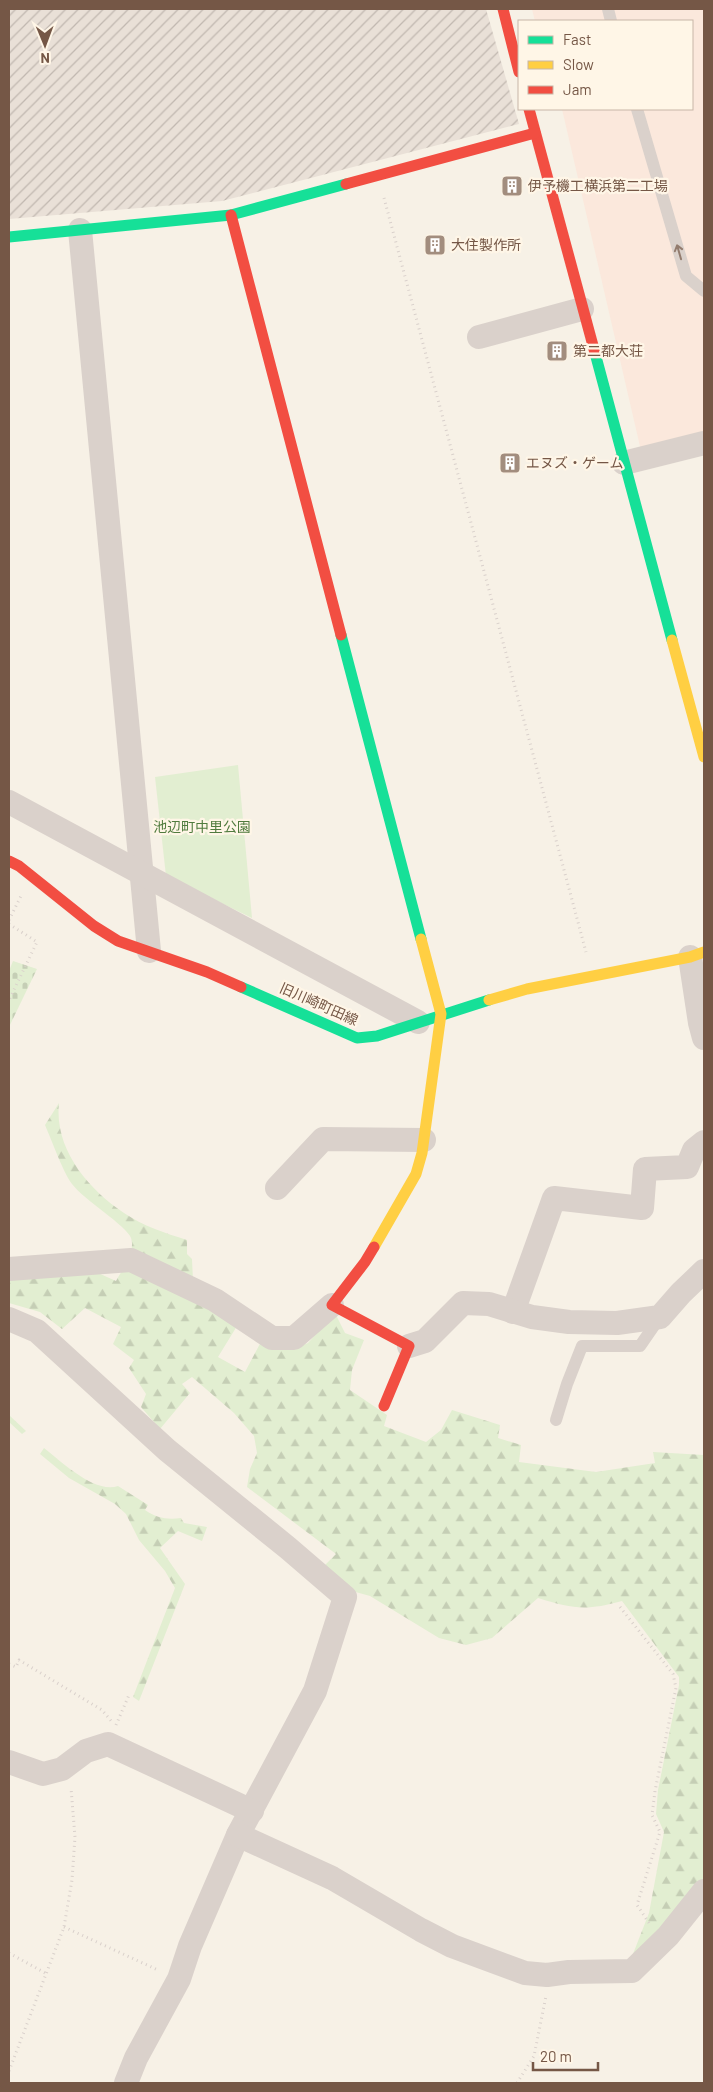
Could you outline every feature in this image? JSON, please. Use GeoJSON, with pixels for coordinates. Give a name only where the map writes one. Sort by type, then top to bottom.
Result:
{"type":"FeatureCollection","features":[{"type":"Feature","properties":{"kind":"street"},"geometry":{"type":"LineString","coordinates":[[502,9],[518,68]]}},
{"type":"Feature","properties":{"kind":"street"},"geometry":{"type":"LineString","coordinates":[[529,110],[582,308],[633,462],[704,757]]}},
{"type":"Feature","properties":{"kind":"street"},"geometry":{"type":"LineString","coordinates":[[9,237],[231,215],[535,133]]}},
{"type":"Feature","properties":{"kind":"street"},"geometry":{"type":"LineString","coordinates":[[9,1269],[131,1260],[216,1300],[272,1338],[294,1338],[332,1305],[365,1262],[416,1174],[424,1140],[440,1014],[231,215]]}},
{"type":"Feature","properties":{"kind":"street"},"geometry":{"type":"LineString","coordinates":[[80,230],[149,951]]}},
{"type":"Feature","properties":{"kind":"street"},"geometry":{"type":"LineString","coordinates":[[478,337],[582,308]]}},
{"type":"Feature","properties":{"kind":"street"},"geometry":{"type":"LineString","coordinates":[[633,462],[704,443]]}},
{"type":"Feature","properties":{"kind":"street"},"geometry":{"type":"LineString","coordinates":[[9,802],[418,1022]]}},
{"type":"Feature","properties":{"kind":"street","name":"旧川崎町田線"},"geometry":{"type":"LineString","coordinates":[[9,861],[19,866],[94,926],[118,941],[207,972],[357,1038],[377,1036],[440,1014],[527,989],[697,954]]}},
{"type":"Feature","properties":{"kind":"street"},"geometry":{"type":"LineString","coordinates":[[697,954],[700,1023],[704,1038]]}},
{"type":"Feature","properties":{"kind":"street"},"geometry":{"type":"LineString","coordinates":[[278,1188],[323,1139],[424,1140]]}},
{"type":"Feature","properties":{"kind":"street"},"geometry":{"type":"LineString","coordinates":[[513,1312],[554,1198],[642,1208],[645,1169],[686,1167],[694,1150],[704,1142]]}},
{"type":"Feature","properties":{"kind":"street"},"geometry":{"type":"LineString","coordinates":[[332,1305],[409,1346],[425,1341],[463,1303],[489,1304],[532,1317],[569,1322],[617,1323],[660,1317],[681,1292],[704,1272]]}},
{"type":"Feature","properties":{"kind":"street"},"geometry":{"type":"LineString","coordinates":[[9,1318],[37,1331],[167,1450],[345,1597],[315,1691],[238,1835],[190,1946],[179,1979],[136,2058],[126,2083]]}},
{"type":"Feature","properties":{"kind":"street"},"geometry":{"type":"LineString","coordinates":[[384,1406],[409,1346]]}},
{"type":"Feature","properties":{"kind":"street"},"geometry":{"type":"LineString","coordinates":[[9,1762],[43,1774],[62,1769],[86,1751],[108,1744],[252,1811]]}},
{"type":"Feature","properties":{"kind":"street"},"geometry":{"type":"LineString","coordinates":[[238,1835],[332,1878],[452,1946],[525,1973],[547,1976],[570,1972],[632,1972],[661,1942],[704,1891]]}},
{"type":"Feature","properties":{"kind":"lane"},"geometry":{"type":"LineString","coordinates":[[637,110],[686,276],[704,291]]}},
{"type":"Feature","properties":{"kind":"lane"},"geometry":{"type":"LineString","coordinates":[[556,1420],[567,1384],[582,1346],[640,1346],[660,1317]]}},
{"type":"Feature","properties":{"kind":"path"},"geometry":{"type":"LineString","coordinates":[[378,176],[587,955]]}},
{"type":"Feature","properties":{"kind":"path"},"geometry":{"type":"LineString","coordinates":[[9,924],[37,942],[9,1000]]}},
{"type":"Feature","properties":{"kind":"path"},"geometry":{"type":"LineString","coordinates":[[620,1607],[673,1674],[676,1688],[655,1791],[652,1815],[660,1832],[637,1906],[661,1942]]}},
{"type":"Feature","properties":{"kind":"path"},"geometry":{"type":"LineString","coordinates":[[9,1664],[16,1667],[19,1660],[102,1710],[115,1726],[129,1695]]}},
{"type":"Feature","properties":{"kind":"path"},"geometry":{"type":"LineString","coordinates":[[9,2071],[64,1927],[72,1880],[75,1837],[73,1791],[62,1769]]}},
{"type":"Feature","properties":{"kind":"path"},"geometry":{"type":"LineString","coordinates":[[64,1927],[179,1979]]}},
{"type":"Feature","properties":{"kind":"path"},"geometry":{"type":"LineString","coordinates":[[9,1953],[47,1974]]}},
{"type":"Feature","properties":{"kind":"path"},"geometry":{"type":"LineString","coordinates":[[517,2083],[534,2056],[544,2009],[547,1976]]}},
{"type":"Feature","properties":{"kind":"shaded area"},"geometry":{"type":"Polygon","coordinates":[[[9,9],[486,9],[519,124],[222,201],[9,219],[9,9]]]}},
{"type":"Feature","properties":{"kind":"shaded area"},"geometry":{"type":"Polygon","coordinates":[[[532,9],[704,9],[704,438],[642,455],[562,110],[693,110],[693,20],[535,20],[532,9]]]}},
{"type":"Feature","properties":{"kind":"green space","name":"池辺町中里公園"},"geometry":{"type":"Polygon","coordinates":[[[238,765],[252,918],[166,876],[155,777],[238,765]]]}},
{"type":"Feature","properties":{"kind":"green space"},"geometry":{"type":"Polygon","coordinates":[[[13,961],[37,969],[9,1027],[9,971],[13,961]]]}},
{"type":"Feature","properties":{"kind":"green space"},"geometry":{"type":"Polygon","coordinates":[[[59,1103],[59,1120],[62,1136],[68,1152],[86,1180],[131,1218],[154,1229],[187,1240],[187,1254],[192,1259],[193,1280],[245,1313],[218,1357],[245,1372],[262,1340],[296,1348],[308,1343],[335,1313],[345,1333],[364,1340],[352,1370],[350,1390],[387,1415],[384,1426],[426,1442],[441,1430],[452,1410],[500,1425],[498,1438],[521,1445],[519,1462],[596,1472],[655,1463],[653,1452],[704,1455],[704,1899],[631,1959],[649,1913],[664,1832],[656,1814],[658,1790],[679,1677],[622,1601],[599,1606],[580,1607],[561,1605],[538,1598],[492,1638],[466,1645],[439,1638],[370,1596],[352,1591],[324,1566],[336,1554],[247,1487],[250,1469],[257,1453],[254,1436],[234,1413],[192,1377],[182,1384],[190,1393],[160,1429],[141,1407],[146,1394],[129,1368],[134,1360],[113,1344],[121,1327],[85,1308],[62,1329],[40,1312],[9,1303],[9,1281],[11,1278],[89,1269],[116,1281],[132,1249],[131,1238],[128,1233],[86,1198],[72,1184],[65,1172],[45,1125],[59,1103]]]}},
{"type":"Feature","properties":{"kind":"green space"},"geometry":{"type":"Polygon","coordinates":[[[9,1415],[26,1431],[22,1434],[9,1422],[9,1415]]]}},
{"type":"Feature","properties":{"kind":"green space"},"geometry":{"type":"Polygon","coordinates":[[[44,1448],[89,1481],[109,1487],[118,1486],[148,1505],[145,1510],[158,1517],[181,1518],[184,1523],[207,1527],[202,1541],[178,1531],[160,1548],[185,1584],[139,1701],[133,1697],[175,1588],[165,1571],[139,1540],[126,1514],[115,1504],[69,1478],[40,1454],[44,1448]]]}},
{"type":"Feature","properties":{"kind":"traffic: fast"},"geometry":{"type":"LineString","coordinates":[[9,237],[231,215],[346,184]]}},
{"type":"Feature","properties":{"kind":"traffic: fast"},"geometry":{"type":"LineString","coordinates":[[595,353],[672,640]]}},
{"type":"Feature","properties":{"kind":"traffic: fast"},"geometry":{"type":"LineString","coordinates":[[341,635],[421,939]]}},
{"type":"Feature","properties":{"kind":"traffic: fast"},"geometry":{"type":"LineString","coordinates":[[241,987],[357,1038],[377,1036],[489,1000]]}},
{"type":"Feature","properties":{"kind":"traffic: slow"},"geometry":{"type":"LineString","coordinates":[[672,640],[704,757]]}},
{"type":"Feature","properties":{"kind":"traffic: slow"},"geometry":{"type":"LineString","coordinates":[[374,1247],[416,1174],[422,1153],[441,1014],[421,939]]}},
{"type":"Feature","properties":{"kind":"traffic: slow"},"geometry":{"type":"LineString","coordinates":[[489,1000],[527,989],[690,957],[704,952]]}},
{"type":"Feature","properties":{"kind":"traffic: jam"},"geometry":{"type":"LineString","coordinates":[[503,9],[518,68]]}},
{"type":"Feature","properties":{"kind":"traffic: jam"},"geometry":{"type":"LineString","coordinates":[[529,110],[595,353]]}},
{"type":"Feature","properties":{"kind":"traffic: jam"},"geometry":{"type":"LineString","coordinates":[[346,184],[535,133]]}},
{"type":"Feature","properties":{"kind":"traffic: jam"},"geometry":{"type":"LineString","coordinates":[[231,215],[341,635]]}},
{"type":"Feature","properties":{"kind":"traffic: jam"},"geometry":{"type":"LineString","coordinates":[[9,861],[19,866],[94,926],[118,941],[207,972],[241,987]]}},
{"type":"Feature","properties":{"kind":"traffic: jam"},"geometry":{"type":"LineString","coordinates":[[374,1247],[365,1262],[332,1305],[409,1346],[384,1406]]}},
{"type":"Feature","properties":{"kind":"place","name":"伊予機工横浜第二工場"},"geometry":{"type":"Point","coordinates":[512,186]}},
{"type":"Feature","properties":{"kind":"place","name":"大住製作所"},"geometry":{"type":"Point","coordinates":[435,245]}},
{"type":"Feature","properties":{"kind":"place","name":"第二都大荘"},"geometry":{"type":"Point","coordinates":[557,351]}},
{"type":"Feature","properties":{"kind":"place","name":"エヌズ・ゲーム"},"geometry":{"type":"Point","coordinates":[510,463]}}]}
